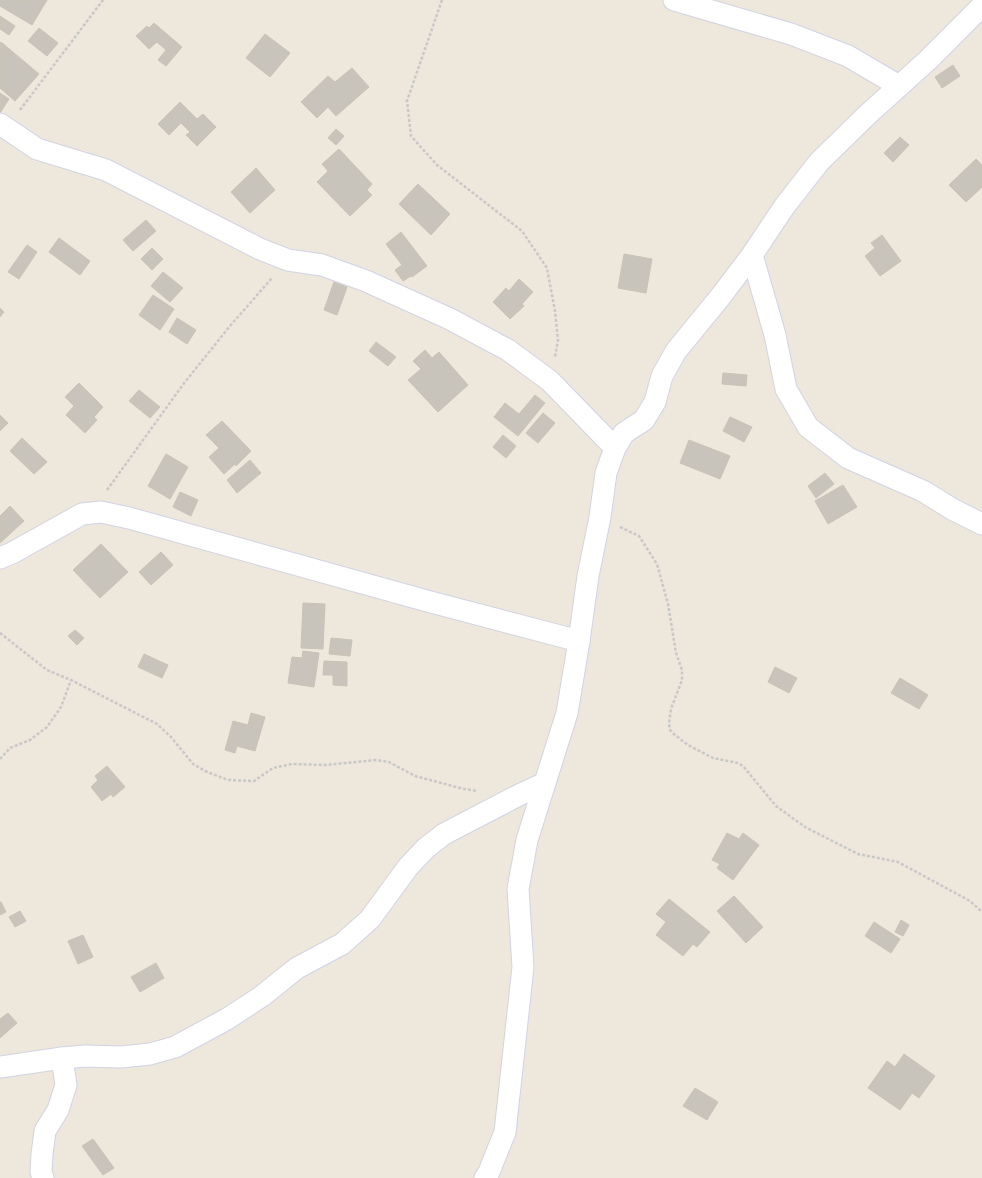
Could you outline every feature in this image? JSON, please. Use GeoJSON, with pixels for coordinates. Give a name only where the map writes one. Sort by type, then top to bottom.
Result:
{"type":"FeatureCollection","features":[{"type":"Feature","properties":{"kind":"street"},"geometry":{"type":"LineString","coordinates":[[674,0],[791,34],[848,56],[899,86]]}},
{"type":"Feature","properties":{"kind":"street"},"geometry":{"type":"LineString","coordinates":[[485,1178],[489,1172],[505,1132],[523,967],[518,889],[527,840],[567,713],[588,576],[600,518],[606,472],[615,448],[624,433],[644,420],[655,402],[662,376],[676,351],[721,296],[752,255],[784,206],[819,162],[928,60],[982,6]]}},
{"type":"Feature","properties":{"kind":"street"},"geometry":{"type":"LineString","coordinates":[[3,127],[37,149],[106,170],[260,250],[288,260],[322,265],[366,282],[450,319],[508,350],[550,381],[615,448]]}},
{"type":"Feature","properties":{"kind":"street"},"geometry":{"type":"LineString","coordinates":[[752,255],[775,335],[786,389],[808,427],[848,458],[923,491],[952,509],[982,524]]}},
{"type":"Feature","properties":{"kind":"street"},"geometry":{"type":"LineString","coordinates":[[0,558],[12,553],[82,514],[101,512],[128,518],[412,597],[579,641]]}},
{"type":"Feature","properties":{"kind":"street"},"geometry":{"type":"LineString","coordinates":[[0,1067],[85,1056],[121,1057],[150,1054],[175,1048],[227,1019],[262,996],[297,968],[342,944],[357,932],[381,905],[408,867],[426,848],[444,834],[519,795],[545,784]]}},
{"type":"Feature","properties":{"kind":"street"},"geometry":{"type":"LineString","coordinates":[[43,1178],[41,1172],[42,1154],[46,1131],[58,1110],[66,1085],[62,1058]]}},
{"type":"Feature","properties":{"kind":"path"},"geometry":{"type":"LineString","coordinates":[[3,127],[103,0]]}},
{"type":"Feature","properties":{"kind":"path"},"geometry":{"type":"LineString","coordinates":[[442,0],[407,101],[410,136],[437,165],[522,231],[547,268],[555,311],[558,340],[550,381]]}},
{"type":"Feature","properties":{"kind":"path"},"geometry":{"type":"LineString","coordinates":[[82,514],[103,497],[185,382],[230,326],[288,260]]}},
{"type":"Feature","properties":{"kind":"path"},"geometry":{"type":"LineString","coordinates":[[600,518],[639,536],[657,564],[668,604],[676,653],[682,670],[682,680],[671,708],[668,724],[670,730],[688,745],[713,758],[738,763],[776,806],[805,827],[858,854],[898,862],[970,901],[982,912]]}},
{"type":"Feature","properties":{"kind":"path"},"geometry":{"type":"LineString","coordinates":[[0,633],[47,670],[71,680],[157,724],[171,737],[193,764],[205,771],[228,780],[254,781],[274,768],[292,764],[325,765],[376,760],[389,762],[415,776],[464,789],[480,791]]}},
{"type":"Feature","properties":{"kind":"path"},"geometry":{"type":"LineString","coordinates":[[0,759],[10,748],[30,740],[47,727],[61,707],[71,680]]}},
{"type":"Feature","properties":{"kind":"building"},"geometry":{"type":"Polygon","coordinates":[[[0,0],[47,0],[32,25],[0,6],[0,0]]]}},
{"type":"Feature","properties":{"kind":"building"},"geometry":{"type":"Polygon","coordinates":[[[0,16],[15,26],[9,35],[0,29],[0,16]]]}},
{"type":"Feature","properties":{"kind":"building"},"geometry":{"type":"Polygon","coordinates":[[[154,23],[182,47],[166,66],[158,60],[166,50],[157,42],[149,49],[136,36],[147,26],[149,28],[154,23]]]}},
{"type":"Feature","properties":{"kind":"building"},"geometry":{"type":"Polygon","coordinates":[[[39,28],[58,43],[47,56],[28,41],[39,28]]]}},
{"type":"Feature","properties":{"kind":"building"},"geometry":{"type":"Polygon","coordinates":[[[265,34],[290,53],[270,77],[246,58],[265,34]]]}},
{"type":"Feature","properties":{"kind":"building"},"geometry":{"type":"Polygon","coordinates":[[[1,42],[39,74],[15,101],[0,88],[1,42]]]}},
{"type":"Feature","properties":{"kind":"building"},"geometry":{"type":"Polygon","coordinates":[[[953,65],[960,76],[942,88],[935,77],[953,65]]]}},
{"type":"Feature","properties":{"kind":"building"},"geometry":{"type":"Polygon","coordinates":[[[352,68],[369,87],[336,116],[328,107],[317,118],[301,102],[328,76],[335,82],[352,68]]]}},
{"type":"Feature","properties":{"kind":"building"},"geometry":{"type":"Polygon","coordinates":[[[0,93],[9,99],[0,113],[0,93]]]}},
{"type":"Feature","properties":{"kind":"building"},"geometry":{"type":"Polygon","coordinates":[[[180,102],[197,119],[203,114],[216,127],[197,146],[186,135],[190,132],[181,123],[169,135],[158,124],[180,102]]]}},
{"type":"Feature","properties":{"kind":"building"},"geometry":{"type":"Polygon","coordinates":[[[336,129],[344,136],[336,145],[328,138],[336,129]]]}},
{"type":"Feature","properties":{"kind":"building"},"geometry":{"type":"Polygon","coordinates":[[[900,137],[909,145],[893,162],[884,153],[900,137]]]}},
{"type":"Feature","properties":{"kind":"building"},"geometry":{"type":"Polygon","coordinates":[[[339,149],[372,184],[367,190],[372,195],[350,216],[317,182],[328,171],[322,164],[339,149]]]}},
{"type":"Feature","properties":{"kind":"building"},"geometry":{"type":"Polygon","coordinates":[[[976,159],[982,165],[982,187],[966,202],[949,185],[976,159]]]}},
{"type":"Feature","properties":{"kind":"building"},"geometry":{"type":"Polygon","coordinates":[[[256,168],[275,190],[250,213],[231,192],[256,168]]]}},
{"type":"Feature","properties":{"kind":"building"},"geometry":{"type":"Polygon","coordinates":[[[418,184],[450,214],[431,235],[399,204],[418,184]]]}},
{"type":"Feature","properties":{"kind":"building"},"geometry":{"type":"Polygon","coordinates":[[[146,220],[156,231],[133,251],[123,240],[146,220]]]}},
{"type":"Feature","properties":{"kind":"building"},"geometry":{"type":"Polygon","coordinates":[[[401,232],[427,266],[412,277],[411,276],[403,281],[395,270],[402,265],[386,244],[401,232]]]}},
{"type":"Feature","properties":{"kind":"building"},"geometry":{"type":"Polygon","coordinates":[[[882,235],[901,261],[880,276],[865,256],[875,248],[871,243],[882,235]]]}},
{"type":"Feature","properties":{"kind":"building"},"geometry":{"type":"Polygon","coordinates":[[[59,238],[90,261],[80,275],[49,252],[59,238]]]}},
{"type":"Feature","properties":{"kind":"building"},"geometry":{"type":"Polygon","coordinates":[[[27,245],[37,252],[19,279],[8,272],[27,245]]]}},
{"type":"Feature","properties":{"kind":"building"},"geometry":{"type":"Polygon","coordinates":[[[152,248],[163,259],[152,270],[141,259],[152,248]]]}},
{"type":"Feature","properties":{"kind":"building"},"geometry":{"type":"Polygon","coordinates":[[[624,254],[652,259],[646,293],[618,288],[624,254]]]}},
{"type":"Feature","properties":{"kind":"building"},"geometry":{"type":"Polygon","coordinates":[[[163,272],[183,288],[170,302],[151,286],[163,272]]]}},
{"type":"Feature","properties":{"kind":"building"},"geometry":{"type":"Polygon","coordinates":[[[519,279],[533,292],[522,304],[524,306],[510,319],[493,302],[506,288],[509,291],[519,279]]]}},
{"type":"Feature","properties":{"kind":"building"},"geometry":{"type":"Polygon","coordinates":[[[334,282],[347,287],[337,315],[324,310],[334,282]]]}},
{"type":"Feature","properties":{"kind":"building"},"geometry":{"type":"Polygon","coordinates":[[[153,295],[174,309],[160,330],[139,315],[153,295]]]}},
{"type":"Feature","properties":{"kind":"building"},"geometry":{"type":"Polygon","coordinates":[[[0,308],[4,312],[0,317],[0,308]]]}},
{"type":"Feature","properties":{"kind":"building"},"geometry":{"type":"Polygon","coordinates":[[[177,318],[196,330],[187,344],[169,332],[177,318]]]}},
{"type":"Feature","properties":{"kind":"building"},"geometry":{"type":"Polygon","coordinates":[[[376,342],[396,357],[388,366],[369,351],[376,342]]]}},
{"type":"Feature","properties":{"kind":"building"},"geometry":{"type":"Polygon","coordinates":[[[425,350],[432,358],[439,352],[468,385],[438,412],[408,380],[421,369],[413,361],[425,350]]]}},
{"type":"Feature","properties":{"kind":"building"},"geometry":{"type":"Polygon","coordinates":[[[723,373],[747,375],[746,386],[722,384],[723,373]]]}},
{"type":"Feature","properties":{"kind":"building"},"geometry":{"type":"Polygon","coordinates":[[[79,383],[103,407],[94,417],[97,420],[85,433],[66,415],[74,406],[65,397],[79,383]]]}},
{"type":"Feature","properties":{"kind":"building"},"geometry":{"type":"Polygon","coordinates":[[[139,390],[160,407],[150,418],[129,401],[139,390]]]}},
{"type":"Feature","properties":{"kind":"building"},"geometry":{"type":"Polygon","coordinates":[[[535,395],[545,403],[518,436],[494,417],[505,403],[519,414],[535,395]]]}},
{"type":"Feature","properties":{"kind":"building"},"geometry":{"type":"Polygon","coordinates":[[[543,413],[555,423],[538,443],[526,433],[543,413]]]}},
{"type":"Feature","properties":{"kind":"building"},"geometry":{"type":"Polygon","coordinates":[[[0,415],[8,423],[0,431],[0,415]]]}},
{"type":"Feature","properties":{"kind":"building"},"geometry":{"type":"Polygon","coordinates":[[[730,417],[752,427],[744,442],[723,431],[730,417]]]}},
{"type":"Feature","properties":{"kind":"building"},"geometry":{"type":"Polygon","coordinates":[[[222,421],[251,451],[236,466],[235,464],[224,474],[209,457],[219,448],[206,435],[222,421]]]}},
{"type":"Feature","properties":{"kind":"building"},"geometry":{"type":"Polygon","coordinates":[[[503,435],[516,446],[506,458],[493,447],[503,435]]]}},
{"type":"Feature","properties":{"kind":"building"},"geometry":{"type":"Polygon","coordinates":[[[22,438],[47,462],[34,474],[10,451],[22,438]]]}},
{"type":"Feature","properties":{"kind":"building"},"geometry":{"type":"Polygon","coordinates":[[[689,440],[730,456],[720,479],[680,463],[689,440]]]}},
{"type":"Feature","properties":{"kind":"building"},"geometry":{"type":"Polygon","coordinates":[[[166,454],[188,467],[170,499],[148,486],[166,454]]]}},
{"type":"Feature","properties":{"kind":"building"},"geometry":{"type":"Polygon","coordinates":[[[250,460],[261,473],[237,493],[227,480],[250,460]]]}},
{"type":"Feature","properties":{"kind":"building"},"geometry":{"type":"Polygon","coordinates":[[[825,473],[834,484],[816,498],[808,486],[825,473]]]}},
{"type":"Feature","properties":{"kind":"building"},"geometry":{"type":"Polygon","coordinates":[[[843,485],[857,507],[828,524],[815,501],[843,485]]]}},
{"type":"Feature","properties":{"kind":"building"},"geometry":{"type":"Polygon","coordinates":[[[180,492],[198,500],[191,516],[173,507],[180,492]]]}},
{"type":"Feature","properties":{"kind":"building"},"geometry":{"type":"Polygon","coordinates":[[[10,506],[24,521],[0,543],[0,516],[10,506]]]}},
{"type":"Feature","properties":{"kind":"building"},"geometry":{"type":"Polygon","coordinates":[[[101,544],[128,572],[100,598],[73,570],[101,544]]]}},
{"type":"Feature","properties":{"kind":"building"},"geometry":{"type":"Polygon","coordinates":[[[161,552],[173,565],[151,585],[139,572],[161,552]]]}},
{"type":"Feature","properties":{"kind":"building"},"geometry":{"type":"Polygon","coordinates":[[[303,603],[325,604],[323,649],[301,648],[303,603]]]}},
{"type":"Feature","properties":{"kind":"building"},"geometry":{"type":"Polygon","coordinates":[[[75,630],[84,638],[77,645],[68,636],[75,630]]]}},
{"type":"Feature","properties":{"kind":"building"},"geometry":{"type":"Polygon","coordinates":[[[331,638],[352,640],[350,656],[329,654],[331,638]]]}},
{"type":"Feature","properties":{"kind":"building"},"geometry":{"type":"Polygon","coordinates":[[[303,651],[319,653],[314,687],[288,683],[292,657],[302,658],[303,651]]]}},
{"type":"Feature","properties":{"kind":"building"},"geometry":{"type":"Polygon","coordinates":[[[144,654],[168,665],[162,678],[138,667],[144,654]]]}},
{"type":"Feature","properties":{"kind":"building"},"geometry":{"type":"Polygon","coordinates":[[[324,661],[347,662],[347,686],[333,685],[333,675],[323,675],[324,661]]]}},
{"type":"Feature","properties":{"kind":"building"},"geometry":{"type":"Polygon","coordinates":[[[775,667],[797,678],[789,693],[768,682],[775,667]]]}},
{"type":"Feature","properties":{"kind":"building"},"geometry":{"type":"Polygon","coordinates":[[[900,678],[928,695],[919,709],[891,693],[900,678]]]}},
{"type":"Feature","properties":{"kind":"building"},"geometry":{"type":"Polygon","coordinates":[[[251,713],[265,717],[255,751],[237,746],[235,753],[225,750],[233,721],[248,725],[251,713]]]}},
{"type":"Feature","properties":{"kind":"building"},"geometry":{"type":"Polygon","coordinates":[[[107,766],[125,787],[113,797],[111,794],[102,801],[91,787],[98,780],[95,776],[107,766]]]}},
{"type":"Feature","properties":{"kind":"building"},"geometry":{"type":"Polygon","coordinates":[[[727,833],[739,839],[743,833],[759,845],[733,880],[717,868],[720,864],[712,860],[727,833]]]}},
{"type":"Feature","properties":{"kind":"building"},"geometry":{"type":"Polygon","coordinates":[[[734,896],[763,927],[746,943],[717,911],[734,896]]]}},
{"type":"Feature","properties":{"kind":"building"},"geometry":{"type":"Polygon","coordinates":[[[669,899],[710,932],[697,947],[693,944],[683,956],[656,935],[666,922],[656,914],[669,899]]]}},
{"type":"Feature","properties":{"kind":"building"},"geometry":{"type":"Polygon","coordinates":[[[0,902],[6,912],[0,915],[0,902]]]}},
{"type":"Feature","properties":{"kind":"building"},"geometry":{"type":"Polygon","coordinates":[[[20,911],[26,921],[15,927],[9,917],[20,911]]]}},
{"type":"Feature","properties":{"kind":"building"},"geometry":{"type":"Polygon","coordinates":[[[901,920],[909,925],[903,936],[895,932],[901,920]]]}},
{"type":"Feature","properties":{"kind":"building"},"geometry":{"type":"Polygon","coordinates":[[[874,922],[900,939],[891,953],[865,936],[874,922]]]}},
{"type":"Feature","properties":{"kind":"building"},"geometry":{"type":"Polygon","coordinates":[[[83,935],[93,957],[78,964],[68,941],[83,935]]]}},
{"type":"Feature","properties":{"kind":"building"},"geometry":{"type":"Polygon","coordinates":[[[156,963],[164,978],[140,992],[131,977],[156,963]]]}},
{"type":"Feature","properties":{"kind":"building"},"geometry":{"type":"Polygon","coordinates":[[[8,1013],[17,1023],[0,1038],[0,1019],[8,1013]]]}},
{"type":"Feature","properties":{"kind":"building"},"geometry":{"type":"Polygon","coordinates":[[[904,1054],[935,1076],[919,1098],[912,1093],[900,1110],[868,1088],[887,1061],[895,1067],[904,1054]]]}},
{"type":"Feature","properties":{"kind":"building"},"geometry":{"type":"Polygon","coordinates":[[[695,1088],[718,1102],[707,1120],[683,1106],[695,1088]]]}},
{"type":"Feature","properties":{"kind":"building"},"geometry":{"type":"Polygon","coordinates":[[[93,1139],[114,1168],[103,1175],[82,1146],[93,1139]]]}}]}
